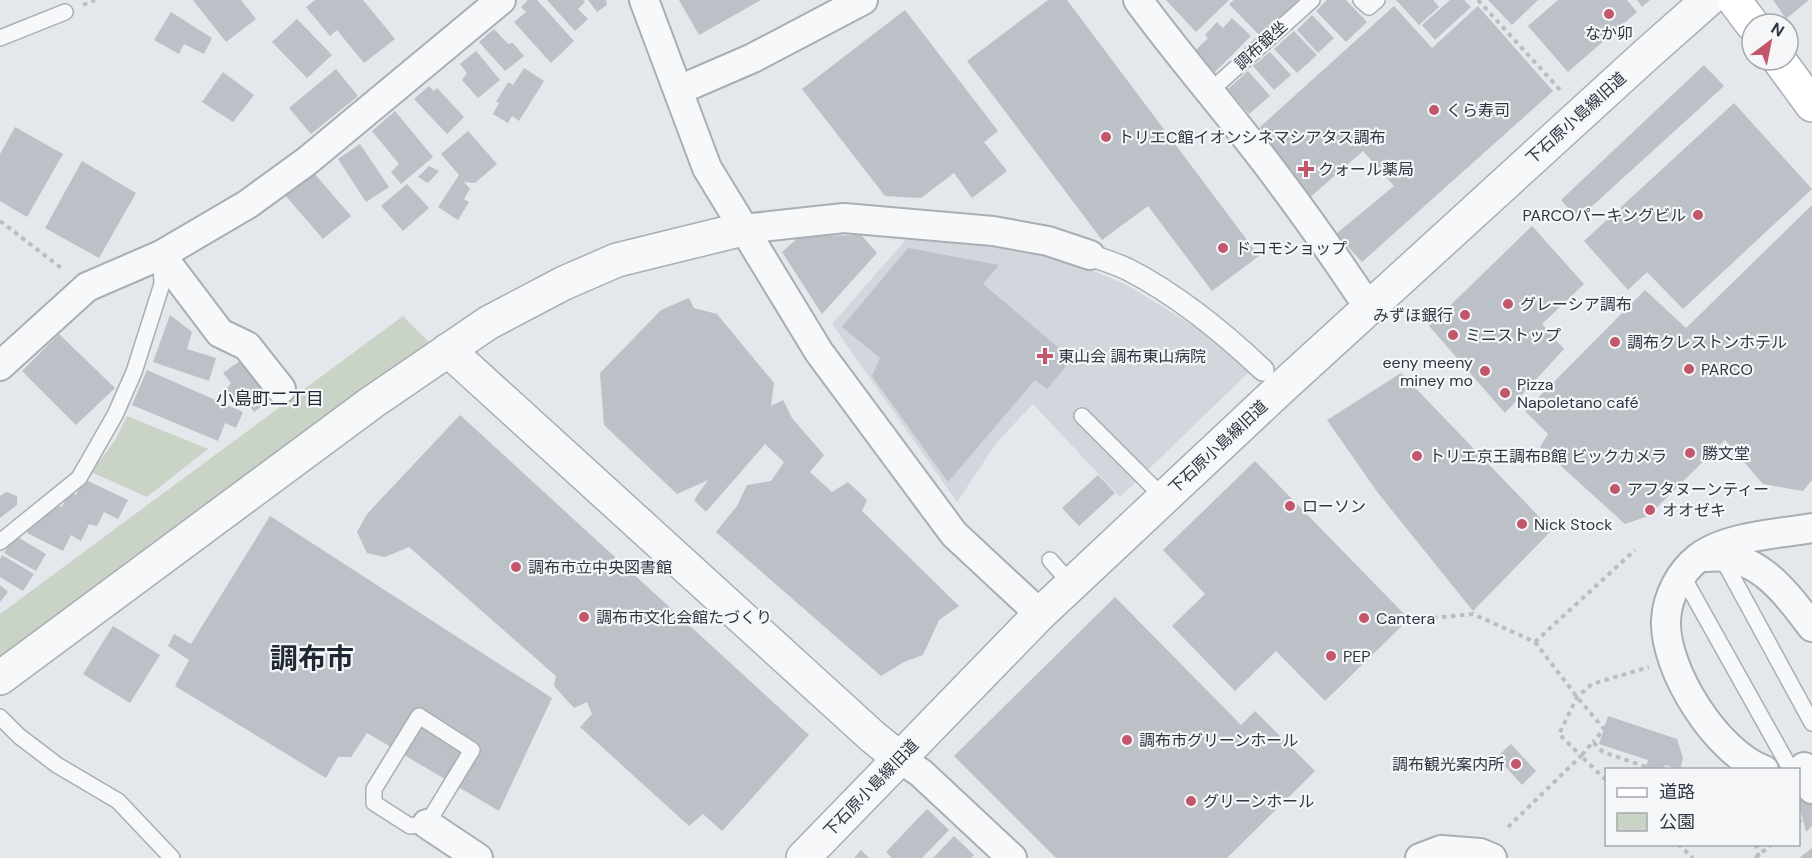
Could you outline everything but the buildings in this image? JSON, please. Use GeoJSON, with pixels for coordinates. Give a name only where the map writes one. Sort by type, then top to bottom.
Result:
{"type":"FeatureCollection","features":[{"type":"Feature","properties":{"kind":"main road"},"geometry":{"type":"LineString","coordinates":[[1788,72],[1812,105]]}},
{"type":"Feature","properties":{"kind":"street"},"geometry":{"type":"LineString","coordinates":[[0,366],[87,287],[160,255],[248,204],[307,161],[501,0]]}},
{"type":"Feature","properties":{"kind":"street"},"geometry":{"type":"LineString","coordinates":[[644,0],[707,168],[819,352],[954,534],[1040,614]]}},
{"type":"Feature","properties":{"kind":"street"},"geometry":{"type":"LineString","coordinates":[[679,90],[753,58],[863,0]]}},
{"type":"Feature","properties":{"kind":"street"},"geometry":{"type":"LineString","coordinates":[[1138,0],[1283,184],[1369,308]]}},
{"type":"Feature","properties":{"kind":"street","name":"下石原小島線旧道"},"geometry":{"type":"LineString","coordinates":[[803,858],[1040,614],[1369,308],[1648,52],[1708,0]]}},
{"type":"Feature","properties":{"kind":"street"},"geometry":{"type":"LineString","coordinates":[[0,678],[371,403],[488,323],[617,260],[743,229],[844,218],[993,231],[1048,241],[1128,270],[1188,307],[1231,339],[1263,370]]}},
{"type":"Feature","properties":{"kind":"street"},"geometry":{"type":"LineString","coordinates":[[160,255],[220,333],[247,346],[281,389]]}},
{"type":"Feature","properties":{"kind":"street"},"geometry":{"type":"LineString","coordinates":[[448,350],[873,737],[921,773],[1012,858]]}},
{"type":"Feature","properties":{"kind":"street"},"geometry":{"type":"LineString","coordinates":[[1760,768],[1746,762],[1726,745],[1690,700],[1671,650],[1666,621],[1671,593],[1717,546],[1812,528]]}},
{"type":"Feature","properties":{"kind":"street"},"geometry":{"type":"LineString","coordinates":[[1700,563],[1748,562],[1777,583],[1812,627]]}},
{"type":"Feature","properties":{"kind":"street"},"geometry":{"type":"LineString","coordinates":[[427,824],[478,858]]}},
{"type":"Feature","properties":{"kind":"street"},"geometry":{"type":"LineString","coordinates":[[1420,858],[1441,850],[1480,853],[1492,858]]}},
{"type":"Feature","properties":{"kind":"lane","name":"調布銀坐"},"geometry":{"type":"LineString","coordinates":[[1210,91],[1312,0]]}},
{"type":"Feature","properties":{"kind":"lane"},"geometry":{"type":"LineString","coordinates":[[1361,0],[1369,7],[1377,0]]}},
{"type":"Feature","properties":{"kind":"lane"},"geometry":{"type":"LineString","coordinates":[[0,38],[65,12]]}},
{"type":"Feature","properties":{"kind":"lane"},"geometry":{"type":"LineString","coordinates":[[0,542],[79,478],[115,415],[134,372],[162,284],[160,255]]}},
{"type":"Feature","properties":{"kind":"lane"},"geometry":{"type":"LineString","coordinates":[[1082,416],[1164,498]]}},
{"type":"Feature","properties":{"kind":"lane"},"geometry":{"type":"LineString","coordinates":[[1050,560],[1072,585]]}},
{"type":"Feature","properties":{"kind":"lane"},"geometry":{"type":"LineString","coordinates":[[1700,563],[1812,723]]}},
{"type":"Feature","properties":{"kind":"lane"},"geometry":{"type":"LineString","coordinates":[[1700,563],[1798,768]]}},
{"type":"Feature","properties":{"kind":"lane"},"geometry":{"type":"LineString","coordinates":[[419,716],[472,750],[427,824],[410,826],[374,803],[374,789],[419,716]]}},
{"type":"Feature","properties":{"kind":"lane"},"geometry":{"type":"LineString","coordinates":[[0,717],[19,736],[57,765],[118,801],[172,858]]}},
{"type":"Feature","properties":{"kind":"path"},"geometry":{"type":"LineString","coordinates":[[1479,0],[1567,97]]}},
{"type":"Feature","properties":{"kind":"path"},"geometry":{"type":"LineString","coordinates":[[0,221],[87,287]]}},
{"type":"Feature","properties":{"kind":"path"},"geometry":{"type":"LineString","coordinates":[[1535,642],[1635,550]]}},
{"type":"Feature","properties":{"kind":"path"},"geometry":{"type":"LineString","coordinates":[[1433,618],[1473,614],[1535,642],[1604,729],[1581,756],[1508,827]]}},
{"type":"Feature","properties":{"kind":"path"},"geometry":{"type":"LineString","coordinates":[[1605,779],[1559,734],[1577,697],[1592,684],[1652,666]]}},
{"type":"Feature","properties":{"kind":"path"},"geometry":{"type":"LineString","coordinates":[[1593,742],[1603,752],[1649,768]]}},
{"type":"Feature","properties":{"kind":"path"},"geometry":{"type":"LineString","coordinates":[[1800,805],[1803,778]]}},
{"type":"Feature","properties":{"kind":"path"},"geometry":{"type":"LineString","coordinates":[[1680,846],[1693,858]]}},
{"type":"Feature","properties":{"kind":"path"},"geometry":{"type":"LineString","coordinates":[[1757,857],[1770,846]]}},
{"type":"Feature","properties":{"kind":"shaded area","name":"東山会 調布東山病院"},"geometry":{"type":"Polygon","coordinates":[[[910,235],[989,243],[1043,254],[1084,267],[1127,285],[1220,342],[1251,370],[1120,497],[1033,404],[997,442],[957,502],[832,324],[910,235]]]}},
{"type":"Feature","properties":{"kind":"green space"},"geometry":{"type":"Polygon","coordinates":[[[403,316],[433,346],[0,658],[0,614],[403,316]]]}},
{"type":"Feature","properties":{"kind":"green space"},"geometry":{"type":"Polygon","coordinates":[[[127,416],[208,449],[147,497],[91,472],[114,442],[127,416]]]}},
{"type":"Feature","properties":{"kind":"place","name":"なか卯"},"geometry":{"type":"Point","coordinates":[1609,14]}},
{"type":"Feature","properties":{"kind":"place","name":"くら寿司"},"geometry":{"type":"Point","coordinates":[1434,110]}},
{"type":"Feature","properties":{"kind":"place","name":"トリエC館イオンシネマシアタス調布"},"geometry":{"type":"Point","coordinates":[1106,137]}},
{"type":"Feature","properties":{"kind":"place","name":"クォール薬局"},"geometry":{"type":"Point","coordinates":[1306,169]}},
{"type":"Feature","properties":{"kind":"place","name":"PARCOパーキングビル"},"geometry":{"type":"Point","coordinates":[1698,215]}},
{"type":"Feature","properties":{"kind":"place","name":"ドコモショップ"},"geometry":{"type":"Point","coordinates":[1223,248]}},
{"type":"Feature","properties":{"kind":"place","name":"グレーシア調布"},"geometry":{"type":"Point","coordinates":[1508,304]}},
{"type":"Feature","properties":{"kind":"place","name":"みずほ銀行"},"geometry":{"type":"Point","coordinates":[1465,315]}},
{"type":"Feature","properties":{"kind":"place","name":"ミニストップ"},"geometry":{"type":"Point","coordinates":[1453,335]}},
{"type":"Feature","properties":{"kind":"place","name":"調布クレストンホテル"},"geometry":{"type":"Point","coordinates":[1615,342]}},
{"type":"Feature","properties":{"kind":"place","name":"東山会 調布東山病院"},"geometry":{"type":"Point","coordinates":[1045,356]}},
{"type":"Feature","properties":{"kind":"place","name":"PARCO"},"geometry":{"type":"Point","coordinates":[1689,369]}},
{"type":"Feature","properties":{"kind":"place","name":"eeny meeny miney mo"},"geometry":{"type":"Point","coordinates":[1485,371]}},
{"type":"Feature","properties":{"kind":"place","name":"Pizza Napoletano café"},"geometry":{"type":"Point","coordinates":[1505,393]}},
{"type":"Feature","properties":{"kind":"place","name":"勝文堂"},"geometry":{"type":"Point","coordinates":[1690,453]}},
{"type":"Feature","properties":{"kind":"place","name":"トリエ京王調布B館 ビックカメラ"},"geometry":{"type":"Point","coordinates":[1417,456]}},
{"type":"Feature","properties":{"kind":"place","name":"アフタヌーンティー"},"geometry":{"type":"Point","coordinates":[1615,489]}},
{"type":"Feature","properties":{"kind":"place","name":"ローソン"},"geometry":{"type":"Point","coordinates":[1290,506]}},
{"type":"Feature","properties":{"kind":"place","name":"オオゼキ"},"geometry":{"type":"Point","coordinates":[1650,510]}},
{"type":"Feature","properties":{"kind":"place","name":"Nick Stock"},"geometry":{"type":"Point","coordinates":[1522,524]}},
{"type":"Feature","properties":{"kind":"place","name":"調布市立中央図書館"},"geometry":{"type":"Point","coordinates":[516,567]}},
{"type":"Feature","properties":{"kind":"place","name":"調布市文化会館たづくり"},"geometry":{"type":"Point","coordinates":[584,617]}},
{"type":"Feature","properties":{"kind":"place","name":"Cantera"},"geometry":{"type":"Point","coordinates":[1364,618]}},
{"type":"Feature","properties":{"kind":"place","name":"PEP"},"geometry":{"type":"Point","coordinates":[1331,656]}},
{"type":"Feature","properties":{"kind":"place","name":"調布市グリーンホール"},"geometry":{"type":"Point","coordinates":[1127,740]}},
{"type":"Feature","properties":{"kind":"place","name":"調布観光案内所"},"geometry":{"type":"Point","coordinates":[1516,764]}},
{"type":"Feature","properties":{"kind":"place","name":"グリーンホール"},"geometry":{"type":"Point","coordinates":[1191,801]}},
{"type":"Feature","properties":{"kind":"district","name":"小島町二丁目"},"geometry":{"type":"Point","coordinates":[270,399]}},
{"type":"Feature","properties":{"kind":"district","name":"調布市"},"geometry":{"type":"Point","coordinates":[312,658]}}]}
